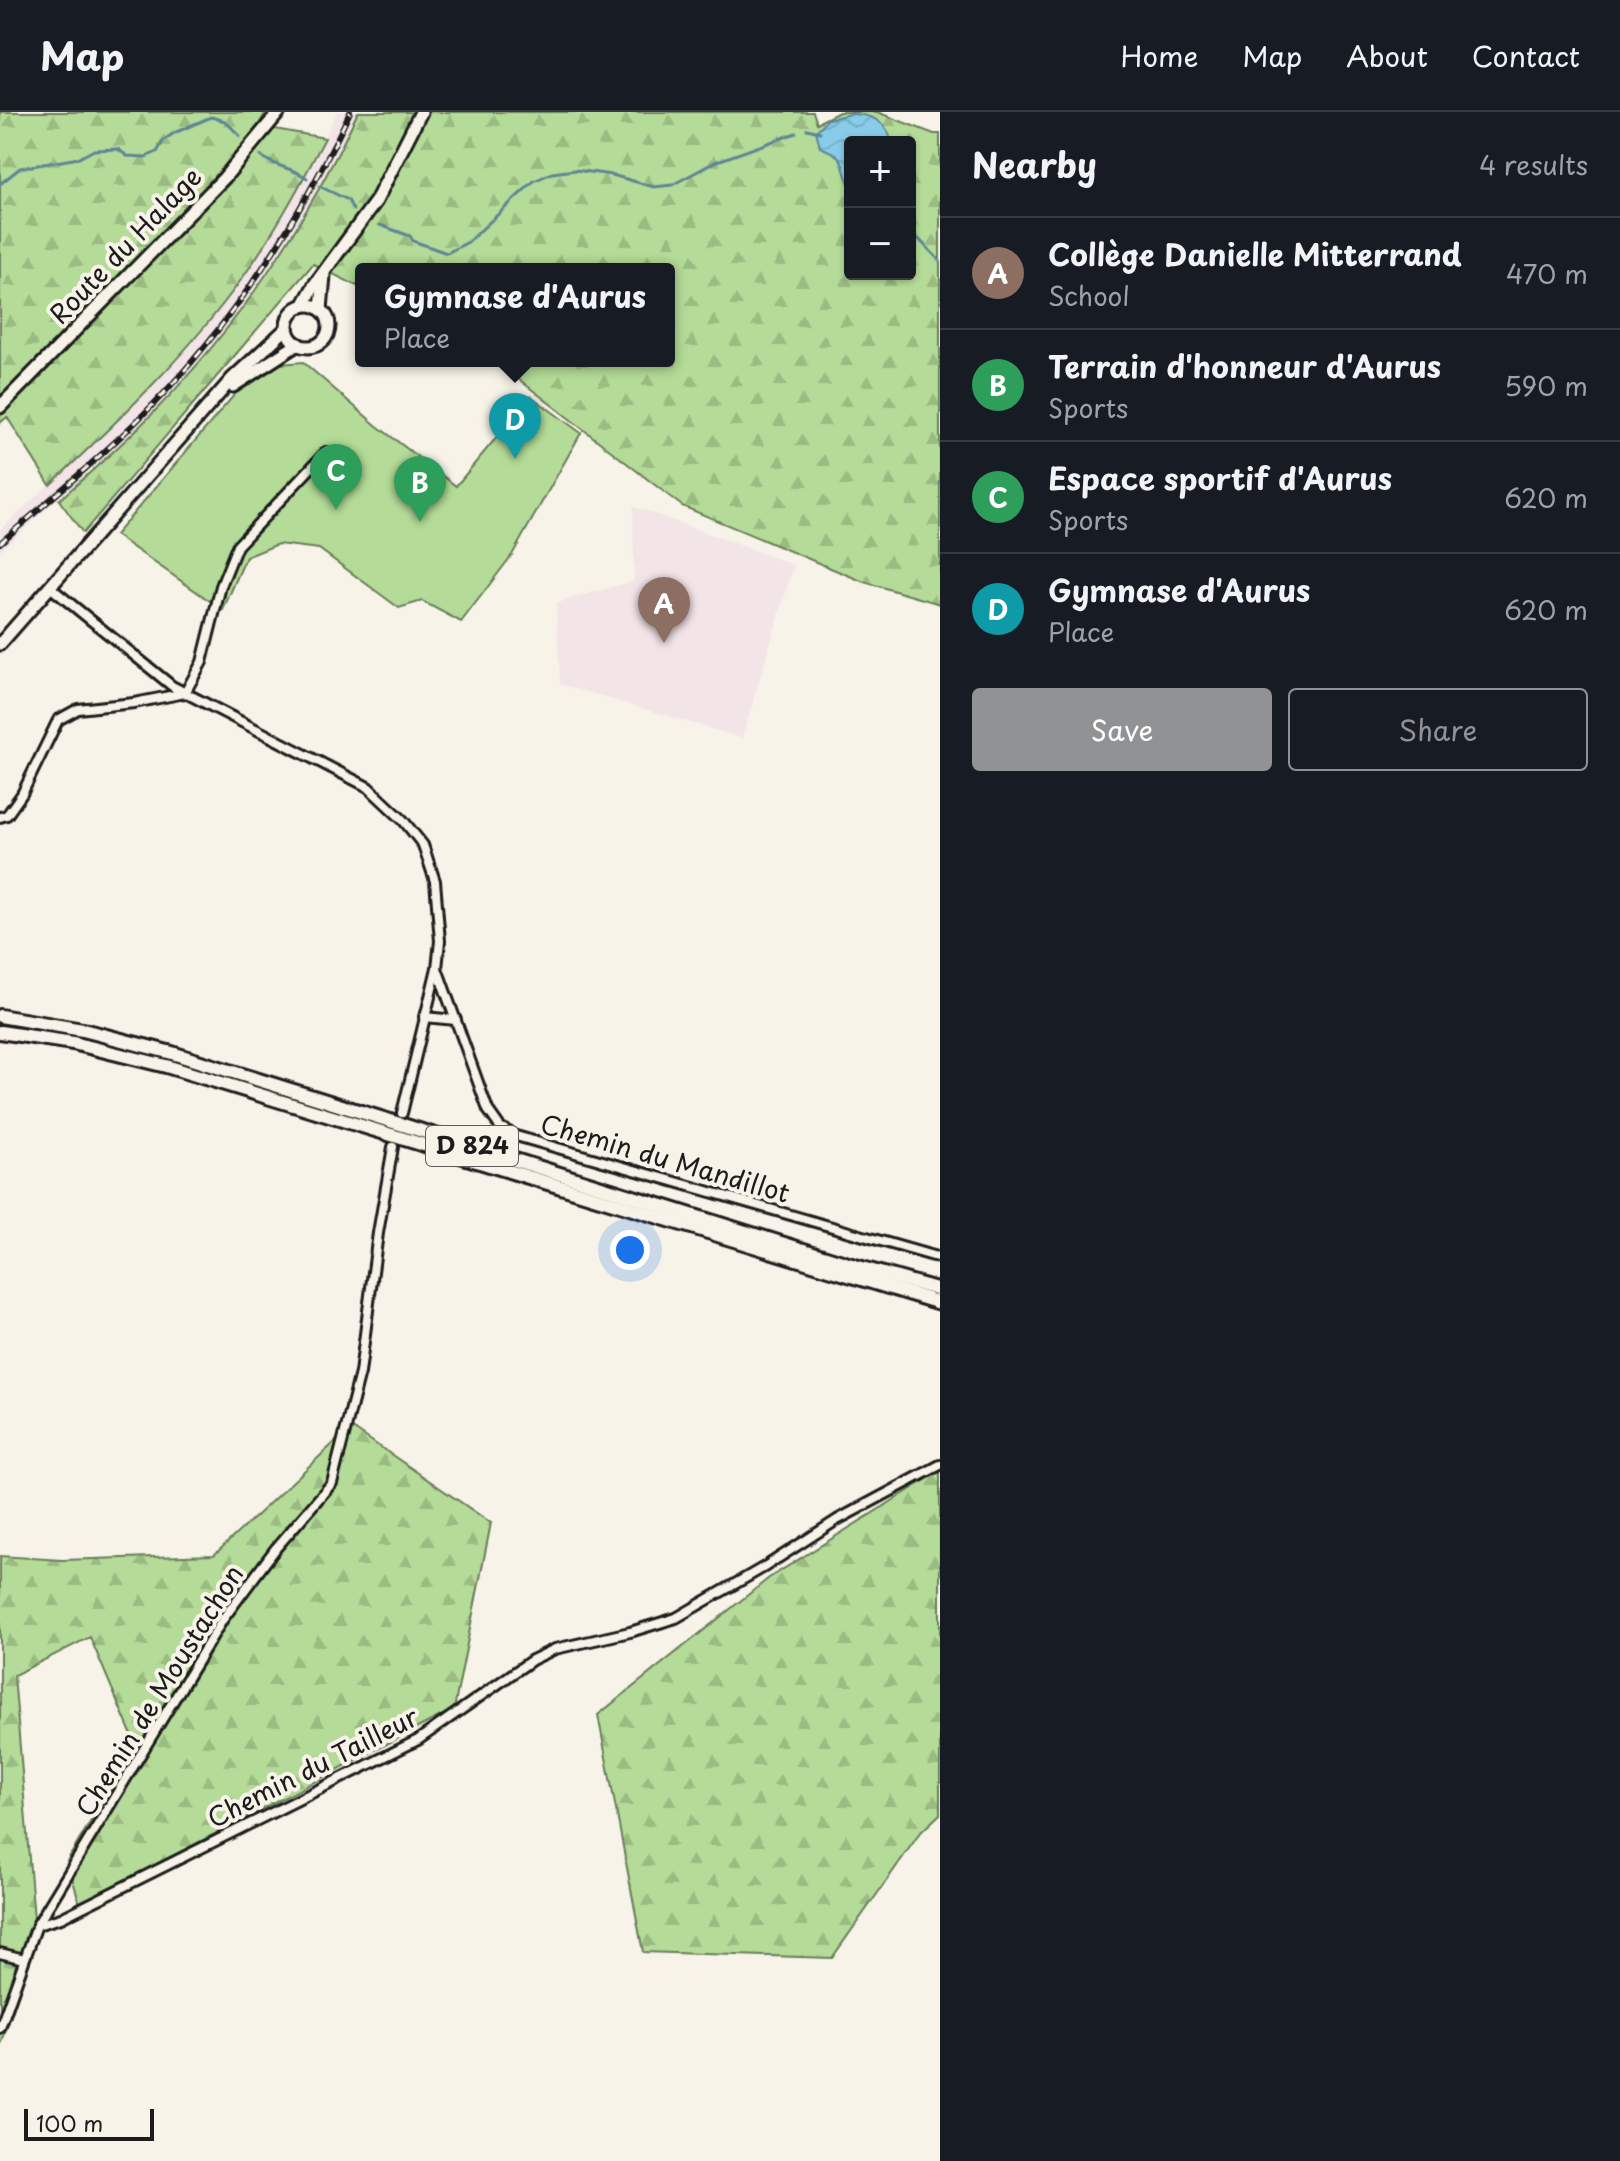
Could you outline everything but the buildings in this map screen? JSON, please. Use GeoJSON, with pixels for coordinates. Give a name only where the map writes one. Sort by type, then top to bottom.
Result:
{"type":"FeatureCollection","features":[{"type":"Feature","properties":{"kind":"highway","name":"D 824"},"geometry":{"type":"LineString","coordinates":[[0,1016],[83,1030],[172,1053],[940,1290]]}},
{"type":"Feature","properties":{"kind":"highway","name":"D 824"},"geometry":{"type":"LineString","coordinates":[[0,1032],[73,1043],[166,1066],[940,1303]]}},
{"type":"Feature","properties":{"kind":"main road","name":"Route du Halage"},"geometry":{"type":"LineString","coordinates":[[0,407],[224,178],[279,112]]}},
{"type":"Feature","properties":{"kind":"main road"},"geometry":{"type":"LineString","coordinates":[[0,644],[232,379],[287,328],[291,314],[303,306],[315,284],[376,201],[421,112]]}},
{"type":"Feature","properties":{"kind":"main road"},"geometry":{"type":"LineString","coordinates":[[287,328],[298,344],[311,347],[326,336],[328,321],[321,310],[324,275]]}},
{"type":"Feature","properties":{"kind":"main road"},"geometry":{"type":"LineString","coordinates":[[303,306],[321,310]]}},
{"type":"Feature","properties":{"kind":"main road"},"geometry":{"type":"LineString","coordinates":[[222,393],[298,344]]}},
{"type":"Feature","properties":{"kind":"street"},"geometry":{"type":"LineString","coordinates":[[185,693],[202,662],[221,586],[237,546],[326,452]]}},
{"type":"Feature","properties":{"kind":"street"},"geometry":{"type":"LineString","coordinates":[[50,587],[172,686],[368,787],[403,820],[423,845],[435,881],[440,941],[437,968],[402,1113]]}},
{"type":"Feature","properties":{"kind":"street"},"geometry":{"type":"LineString","coordinates":[[0,817],[7,815],[22,794],[58,720],[78,709],[185,693]]}},
{"type":"Feature","properties":{"kind":"street","name":"Chemin du Mandillot"},"geometry":{"type":"LineString","coordinates":[[437,968],[488,1110],[500,1127],[516,1136],[940,1258]]}},
{"type":"Feature","properties":{"kind":"street"},"geometry":{"type":"LineString","coordinates":[[424,1017],[456,1020]]}},
{"type":"Feature","properties":{"kind":"street","name":"Chemin de Moustachon"},"geometry":{"type":"LineString","coordinates":[[0,2028],[37,1925],[223,1619],[276,1548],[332,1483],[360,1373],[378,1233],[393,1147]]}},
{"type":"Feature","properties":{"kind":"street","name":"Chemin du Tailleur"},"geometry":{"type":"LineString","coordinates":[[37,1925],[61,1918],[418,1740],[532,1660],[555,1649],[676,1618],[837,1520],[940,1465]]}},
{"type":"Feature","properties":{"kind":"street"},"geometry":{"type":"LineString","coordinates":[[0,1953],[24,1959]]}},
{"type":"Feature","properties":{"kind":"shaded area"},"geometry":{"type":"Polygon","coordinates":[[[337,112],[358,112],[300,224],[222,334],[153,413],[0,551],[0,530],[150,390],[241,280],[285,213],[337,112]]]}},
{"type":"Feature","properties":{"kind":"shaded area"},"geometry":{"type":"Polygon","coordinates":[[[633,506],[794,565],[742,738],[560,684],[556,603],[634,581],[633,506]]]}},
{"type":"Feature","properties":{"kind":"green space"},"geometry":{"type":"Polygon","coordinates":[[[0,112],[266,112],[258,126],[325,138],[264,246],[220,308],[150,387],[50,485],[7,417],[0,423],[0,112]]]}},
{"type":"Feature","properties":{"kind":"green space"},"geometry":{"type":"Polygon","coordinates":[[[358,112],[813,112],[817,123],[839,112],[877,112],[940,134],[940,604],[864,582],[682,506],[503,367],[675,367],[675,263],[355,263],[355,285],[313,264],[83,533],[59,500],[107,458],[184,380],[242,309],[293,233],[358,112]]]}},
{"type":"Feature","properties":{"kind":"green space"},"geometry":{"type":"Polygon","coordinates":[[[303,362],[376,425],[456,486],[531,396],[581,433],[512,555],[461,622],[422,601],[399,608],[319,549],[278,544],[246,557],[223,610],[115,535],[235,394],[281,364],[303,362]]]}},
{"type":"Feature","properties":{"kind":"green space"},"geometry":{"type":"Polygon","coordinates":[[[351,1427],[491,1523],[454,1709],[80,1904],[67,1861],[136,1745],[90,1637],[14,1675],[36,1943],[0,2048],[0,1556],[62,1560],[214,1555],[351,1427]]]}},
{"type":"Feature","properties":{"kind":"green space"},"geometry":{"type":"Polygon","coordinates":[[[940,1471],[940,1814],[920,1833],[832,1958],[643,1952],[598,1715],[769,1578],[940,1471]]]}},
{"type":"Feature","properties":{"kind":"water"},"geometry":{"type":"Polygon","coordinates":[[[851,114],[865,116],[882,124],[889,136],[844,136],[844,170],[840,158],[820,147],[816,131],[828,119],[851,114]]]}},
{"type":"Feature","properties":{"kind":"waterway"},"geometry":{"type":"LineString","coordinates":[[0,184],[20,168],[79,158],[94,150],[118,149],[127,156],[146,157],[157,152],[164,140],[174,133],[211,117],[225,121],[240,136]]}},
{"type":"Feature","properties":{"kind":"waterway"},"geometry":{"type":"LineString","coordinates":[[807,129],[820,132]]}},
{"type":"Feature","properties":{"kind":"waterway"},"geometry":{"type":"LineString","coordinates":[[380,225],[447,253],[468,242],[534,181],[552,173],[575,170],[612,175],[654,187],[672,185],[715,162],[796,133]]}},
{"type":"Feature","properties":{"kind":"waterway"},"geometry":{"type":"LineString","coordinates":[[261,156],[307,178]]}},
{"type":"Feature","properties":{"kind":"waterway"},"geometry":{"type":"LineString","coordinates":[[319,186],[348,200],[353,210]]}},
{"type":"Feature","properties":{"kind":"waterway"},"geometry":{"type":"LineString","coordinates":[[916,236],[940,261]]}},
{"type":"Feature","properties":{"kind":"railway"},"geometry":{"type":"LineString","coordinates":[[0,543],[126,431],[166,391],[220,327],[291,223],[350,112]]}},
{"type":"Feature","properties":{"kind":"place","name":"Gymnase d'Aurus"},"geometry":{"type":"Point","coordinates":[515,459]}},
{"type":"Feature","properties":{"kind":"place","name":"Espace sportif d'Aurus"},"geometry":{"type":"Point","coordinates":[336,510]}},
{"type":"Feature","properties":{"kind":"place","name":"Terrain d'honneur d'Aurus"},"geometry":{"type":"Point","coordinates":[420,522]}},
{"type":"Feature","properties":{"kind":"place","name":"Collège Danielle Mitterrand"},"geometry":{"type":"Point","coordinates":[664,643]}}]}
